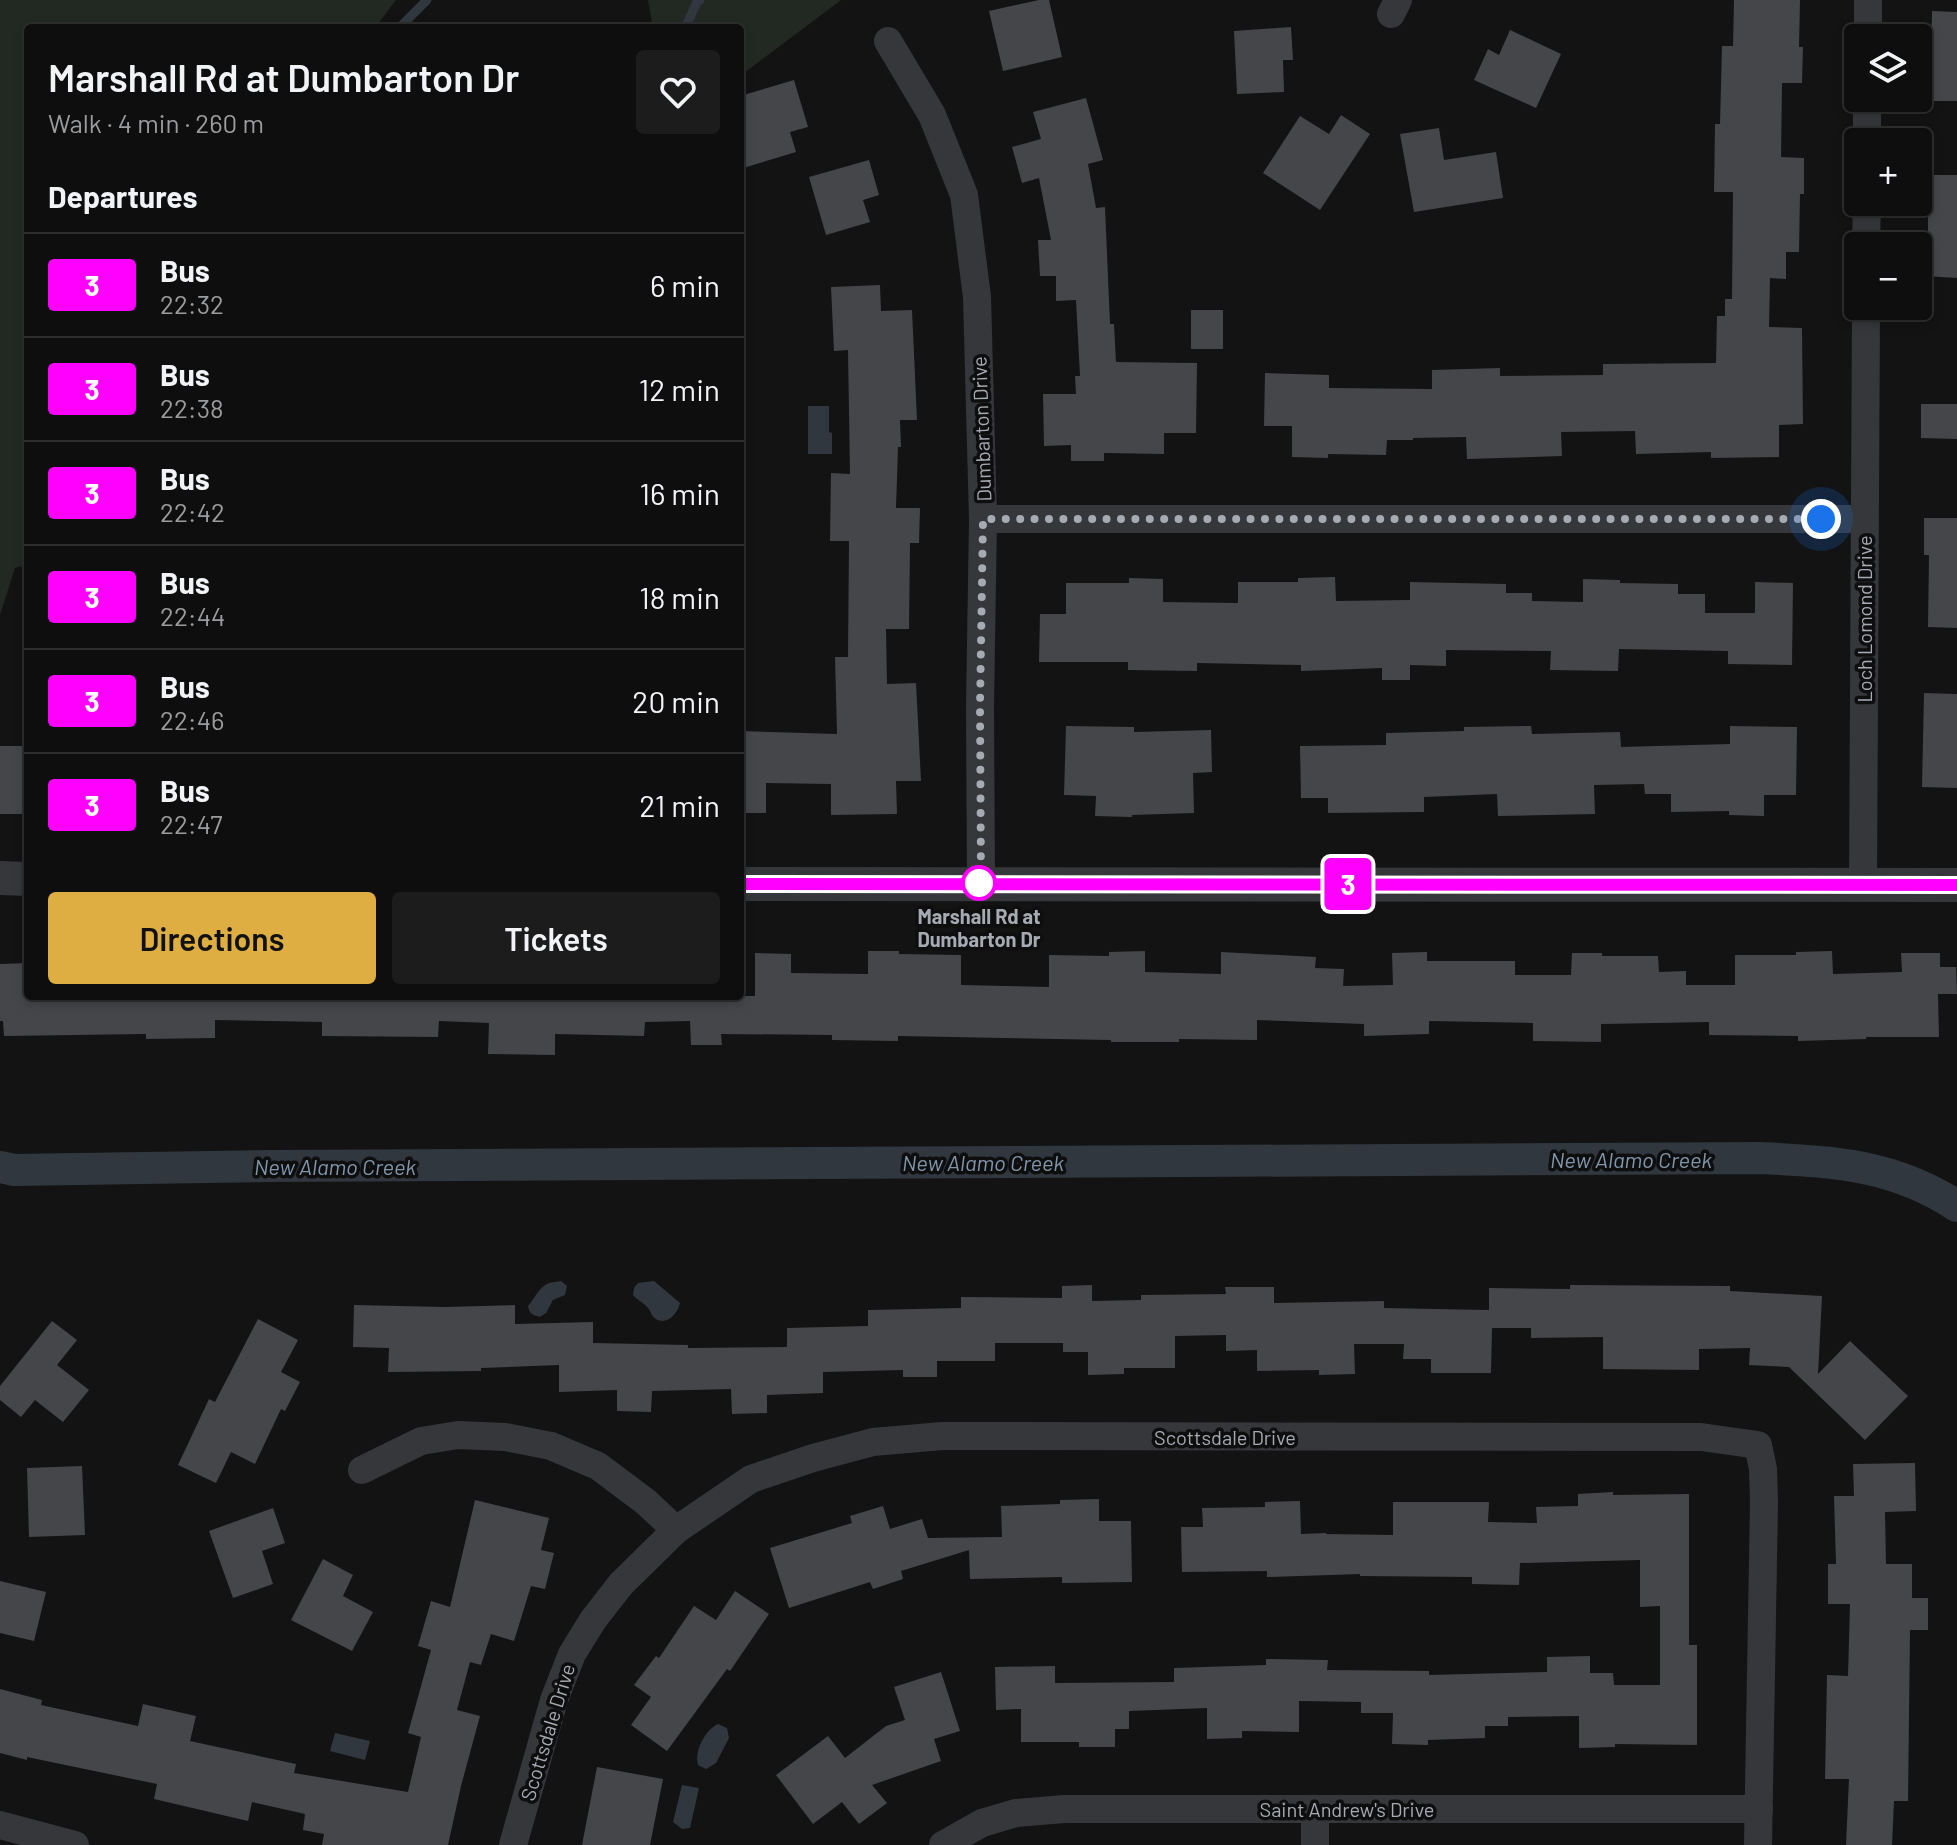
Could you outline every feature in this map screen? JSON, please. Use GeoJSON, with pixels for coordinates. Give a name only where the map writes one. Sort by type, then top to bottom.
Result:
{"type":"FeatureCollection","features":[{"type":"Feature","properties":{"kind":"street"},"geometry":{"type":"LineString","coordinates":[[1868,0],[1868,24]]}},
{"type":"Feature","properties":{"kind":"street","name":"Dumbarton Drive"},"geometry":{"type":"LineString","coordinates":[[888,41],[932,115],[964,195],[977,297],[983,519],[981,883]]}},
{"type":"Feature","properties":{"kind":"street","name":"Loch Lomond Drive"},"geometry":{"type":"LineString","coordinates":[[1863,885],[1866,320]]}},
{"type":"Feature","properties":{"kind":"street"},"geometry":{"type":"LineString","coordinates":[[983,519],[1865,519]]}},
{"type":"Feature","properties":{"kind":"street"},"geometry":{"type":"LineString","coordinates":[[0,878],[24,879]]}},
{"type":"Feature","properties":{"kind":"street"},"geometry":{"type":"LineString","coordinates":[[744,884],[1957,885]]}},
{"type":"Feature","properties":{"kind":"street"},"geometry":{"type":"LineString","coordinates":[[362,1470],[421,1441],[458,1435],[505,1437],[551,1446],[598,1466],[646,1502],[676,1530]]}},
{"type":"Feature","properties":{"kind":"street","name":"Scottsdale Drive"},"geometry":{"type":"LineString","coordinates":[[513,1845],[554,1700],[572,1654],[621,1584],[676,1530],[751,1479],[873,1442],[942,1436],[1701,1437],[1758,1445],[1763,1469],[1764,1502],[1758,1845]]}},
{"type":"Feature","properties":{"kind":"street","name":"Saint Andrew's Drive"},"geometry":{"type":"LineString","coordinates":[[943,1845],[982,1823],[1016,1813],[1064,1809],[1759,1809]]}},
{"type":"Feature","properties":{"kind":"street"},"geometry":{"type":"LineString","coordinates":[[1315,1809],[1315,1845]]}},
{"type":"Feature","properties":{"kind":"street"},"geometry":{"type":"LineString","coordinates":[[0,1825],[75,1845]]}},
{"type":"Feature","properties":{"kind":"shaded area"},"geometry":{"type":"Polygon","coordinates":[[[0,0],[396,0],[378,24],[24,24],[24,566],[15,568],[0,615],[0,0]]]}},
{"type":"Feature","properties":{"kind":"shaded area"},"geometry":{"type":"Polygon","coordinates":[[[648,0],[841,0],[744,73],[744,24],[652,24],[648,0]]]}},
{"type":"Feature","properties":{"kind":"shaded area"},"geometry":{"type":"Polygon","coordinates":[[[808,406],[829,406],[832,454],[808,454],[808,406]]]}},
{"type":"Feature","properties":{"kind":"shaded area"},"geometry":{"type":"Polygon","coordinates":[[[561,1281],[567,1286],[565,1295],[553,1300],[540,1317],[532,1314],[528,1306],[540,1290],[549,1283],[561,1281]]]}},
{"type":"Feature","properties":{"kind":"shaded area"},"geometry":{"type":"Polygon","coordinates":[[[654,1281],[680,1303],[668,1320],[654,1318],[633,1295],[638,1283],[654,1281]]]}},
{"type":"Feature","properties":{"kind":"shaded area"},"geometry":{"type":"Polygon","coordinates":[[[718,1724],[727,1728],[729,1738],[716,1763],[706,1769],[698,1765],[699,1747],[709,1731],[718,1724]]]}},
{"type":"Feature","properties":{"kind":"shaded area"},"geometry":{"type":"Polygon","coordinates":[[[335,1733],[370,1741],[365,1760],[330,1751],[335,1733]]]}},
{"type":"Feature","properties":{"kind":"shaded area"},"geometry":{"type":"Polygon","coordinates":[[[682,1785],[699,1788],[690,1828],[682,1829],[673,1822],[682,1785]]]}},
{"type":"Feature","properties":{"kind":"building"},"geometry":{"type":"Polygon","coordinates":[[[1049,0],[1062,57],[1003,71],[989,11],[1049,0]]]}},
{"type":"Feature","properties":{"kind":"building"},"geometry":{"type":"Polygon","coordinates":[[[1734,0],[1800,0],[1802,83],[1782,83],[1781,157],[1804,158],[1799,252],[1786,252],[1786,279],[1770,278],[1769,327],[1802,328],[1803,424],[1779,425],[1779,457],[1711,458],[1711,452],[1636,454],[1635,431],[1561,432],[1562,456],[1467,459],[1466,437],[1387,440],[1386,455],[1292,457],[1292,426],[1264,426],[1265,373],[1329,375],[1329,388],[1432,389],[1432,370],[1500,368],[1500,376],[1603,375],[1603,364],[1716,363],[1717,316],[1725,316],[1725,299],[1732,299],[1733,192],[1714,192],[1715,124],[1720,124],[1722,46],[1733,46],[1734,0]]]}},
{"type":"Feature","properties":{"kind":"building"},"geometry":{"type":"Polygon","coordinates":[[[1932,11],[1957,12],[1957,101],[1932,101],[1932,11]]]}},
{"type":"Feature","properties":{"kind":"building"},"geometry":{"type":"Polygon","coordinates":[[[1291,27],[1293,60],[1283,60],[1284,92],[1237,94],[1234,31],[1291,27]]]}},
{"type":"Feature","properties":{"kind":"building"},"geometry":{"type":"Polygon","coordinates":[[[1510,30],[1561,54],[1536,108],[1474,80],[1488,49],[1499,55],[1510,30]]]}},
{"type":"Feature","properties":{"kind":"building"},"geometry":{"type":"Polygon","coordinates":[[[794,80],[808,127],[790,132],[796,152],[744,168],[744,95],[794,80]]]}},
{"type":"Feature","properties":{"kind":"building"},"geometry":{"type":"Polygon","coordinates":[[[1086,98],[1103,160],[1088,164],[1096,208],[1105,207],[1110,324],[1114,324],[1116,362],[1197,363],[1196,433],[1164,433],[1164,454],[1104,453],[1104,461],[1071,461],[1071,445],[1044,446],[1043,394],[1076,394],[1075,376],[1080,376],[1076,300],[1056,301],[1056,276],[1040,276],[1038,240],[1051,240],[1039,178],[1022,183],[1012,147],[1041,139],[1033,112],[1086,98]]]}},
{"type":"Feature","properties":{"kind":"building"},"geometry":{"type":"Polygon","coordinates":[[[1341,115],[1370,134],[1320,210],[1263,173],[1300,116],[1329,134],[1341,115]]]}},
{"type":"Feature","properties":{"kind":"building"},"geometry":{"type":"Polygon","coordinates":[[[1439,128],[1444,160],[1496,152],[1503,198],[1414,212],[1400,134],[1439,128]]]}},
{"type":"Feature","properties":{"kind":"building"},"geometry":{"type":"Polygon","coordinates":[[[869,160],[879,195],[863,200],[870,222],[826,235],[809,177],[869,160]]]}},
{"type":"Feature","properties":{"kind":"building"},"geometry":{"type":"Polygon","coordinates":[[[1932,175],[1957,175],[1957,278],[1932,276],[1932,232],[1928,232],[1928,216],[1932,216],[1932,175]]]}},
{"type":"Feature","properties":{"kind":"building"},"geometry":{"type":"Polygon","coordinates":[[[880,285],[881,311],[912,310],[917,420],[900,420],[896,508],[920,508],[919,543],[910,543],[909,629],[886,629],[887,684],[916,683],[921,781],[896,781],[897,814],[831,815],[831,784],[766,783],[766,813],[744,813],[744,731],[837,734],[835,657],[848,657],[849,541],[830,541],[831,473],[850,474],[848,350],[834,351],[831,287],[880,285]]]}},
{"type":"Feature","properties":{"kind":"building"},"geometry":{"type":"Polygon","coordinates":[[[1191,310],[1223,310],[1223,349],[1191,349],[1191,310]]]}},
{"type":"Feature","properties":{"kind":"building"},"geometry":{"type":"Polygon","coordinates":[[[1921,404],[1957,404],[1957,439],[1921,438],[1921,404]]]}},
{"type":"Feature","properties":{"kind":"building"},"geometry":{"type":"Polygon","coordinates":[[[1924,518],[1957,518],[1957,628],[1928,627],[1929,555],[1924,555],[1924,518]]]}},
{"type":"Feature","properties":{"kind":"building"},"geometry":{"type":"Polygon","coordinates":[[[1335,577],[1336,601],[1410,600],[1410,582],[1506,584],[1506,593],[1532,593],[1532,601],[1583,602],[1583,579],[1678,584],[1678,594],[1705,594],[1705,613],[1755,613],[1755,582],[1793,583],[1792,665],[1728,664],[1728,651],[1619,649],[1618,671],[1550,670],[1551,651],[1446,650],[1446,666],[1410,665],[1410,680],[1382,680],[1382,668],[1301,671],[1301,665],[1197,663],[1197,671],[1128,670],[1128,662],[1039,662],[1040,614],[1066,614],[1066,583],[1129,583],[1129,578],[1163,579],[1163,602],[1238,603],[1238,582],[1298,582],[1298,578],[1335,577]]]}},
{"type":"Feature","properties":{"kind":"building"},"geometry":{"type":"Polygon","coordinates":[[[1924,693],[1957,694],[1957,788],[1922,787],[1924,693]]]}},
{"type":"Feature","properties":{"kind":"building"},"geometry":{"type":"Polygon","coordinates":[[[1066,726],[1134,727],[1134,732],[1211,730],[1212,772],[1193,773],[1194,813],[1095,816],[1096,796],[1064,795],[1066,726]]]}},
{"type":"Feature","properties":{"kind":"building"},"geometry":{"type":"Polygon","coordinates":[[[1531,726],[1532,734],[1620,732],[1621,747],[1730,744],[1730,726],[1797,727],[1796,795],[1764,795],[1764,816],[1729,815],[1729,811],[1671,812],[1671,794],[1645,794],[1644,784],[1594,785],[1595,814],[1498,816],[1497,794],[1424,797],[1424,812],[1328,813],[1328,798],[1301,798],[1300,746],[1386,745],[1386,733],[1531,726]]]}},
{"type":"Feature","properties":{"kind":"building"},"geometry":{"type":"Polygon","coordinates":[[[0,746],[24,746],[24,814],[0,814],[0,746]]]}},
{"type":"Feature","properties":{"kind":"building"},"geometry":{"type":"Polygon","coordinates":[[[868,951],[961,955],[961,985],[1049,987],[1049,955],[1109,956],[1109,952],[1145,951],[1145,972],[1221,974],[1221,952],[1316,957],[1315,968],[1344,969],[1343,986],[1393,985],[1392,953],[1427,952],[1427,961],[1515,961],[1515,975],[1571,975],[1572,953],[1602,953],[1602,956],[1658,956],[1659,972],[1686,971],[1686,985],[1735,985],[1735,955],[1796,955],[1796,952],[1832,951],[1833,974],[1902,972],[1901,953],[1940,953],[1940,967],[1956,967],[1957,994],[1938,994],[1939,1037],[1798,1041],[1798,1036],[1709,1035],[1709,1022],[1601,1024],[1601,1042],[1533,1041],[1533,1023],[1429,1021],[1429,1034],[1364,1036],[1364,1024],[1257,1020],[1257,1040],[1111,1042],[898,1036],[898,1041],[832,1040],[832,1035],[721,1034],[722,1045],[691,1045],[690,1021],[645,1022],[644,1036],[555,1034],[555,1055],[488,1054],[489,1023],[439,1021],[438,1037],[322,1036],[322,1022],[215,1020],[215,1038],[146,1039],[146,1034],[4,1036],[3,1021],[0,1021],[0,964],[24,963],[24,1000],[744,1000],[744,996],[755,996],[755,953],[791,954],[791,973],[868,974],[868,951]]]}},
{"type":"Feature","properties":{"kind":"building"},"geometry":{"type":"Polygon","coordinates":[[[1092,1285],[1092,1301],[1141,1300],[1141,1295],[1226,1294],[1225,1287],[1274,1287],[1274,1303],[1384,1301],[1384,1308],[1489,1310],[1489,1288],[1730,1286],[1730,1291],[1822,1296],[1818,1374],[1850,1341],[1908,1396],[1865,1440],[1789,1367],[1749,1365],[1750,1348],[1699,1349],[1699,1370],[1603,1369],[1603,1337],[1531,1338],[1531,1328],[1492,1328],[1491,1373],[1431,1373],[1431,1359],[1403,1359],[1404,1344],[1354,1344],[1355,1374],[1319,1375],[1319,1370],[1257,1371],[1257,1350],[1226,1351],[1226,1335],[1175,1336],[1175,1368],[1124,1368],[1124,1374],[1088,1375],[1088,1352],[1063,1352],[1063,1343],[995,1343],[995,1361],[937,1361],[937,1377],[903,1377],[903,1370],[823,1372],[823,1393],[767,1395],[767,1413],[732,1414],[731,1389],[652,1391],[651,1412],[617,1411],[617,1390],[559,1392],[559,1365],[481,1368],[481,1371],[388,1372],[389,1348],[353,1347],[354,1305],[515,1305],[515,1324],[593,1322],[593,1343],[688,1345],[688,1348],[787,1347],[787,1328],[868,1326],[868,1310],[961,1308],[961,1297],[1062,1298],[1062,1286],[1092,1285]]]}},
{"type":"Feature","properties":{"kind":"building"},"geometry":{"type":"Polygon","coordinates":[[[258,1319],[298,1340],[281,1372],[300,1382],[285,1411],[281,1409],[255,1464],[231,1452],[216,1483],[178,1465],[209,1399],[215,1402],[258,1319]]]}},
{"type":"Feature","properties":{"kind":"building"},"geometry":{"type":"Polygon","coordinates":[[[52,1321],[77,1340],[57,1365],[89,1390],[63,1422],[35,1400],[21,1417],[0,1400],[0,1386],[52,1321]]]}},
{"type":"Feature","properties":{"kind":"building"},"geometry":{"type":"Polygon","coordinates":[[[1915,1463],[1916,1511],[1885,1512],[1886,1564],[1912,1564],[1912,1598],[1928,1598],[1928,1630],[1910,1630],[1908,1801],[1894,1801],[1892,1845],[1846,1845],[1849,1779],[1825,1779],[1827,1675],[1848,1676],[1850,1604],[1828,1604],[1828,1564],[1836,1564],[1834,1496],[1854,1496],[1853,1464],[1915,1463]]]}},
{"type":"Feature","properties":{"kind":"building"},"geometry":{"type":"Polygon","coordinates":[[[82,1466],[85,1535],[29,1537],[27,1468],[82,1466]]]}},
{"type":"Feature","properties":{"kind":"building"},"geometry":{"type":"Polygon","coordinates":[[[1613,1492],[1613,1495],[1689,1494],[1689,1645],[1697,1645],[1697,1745],[1615,1744],[1615,1747],[1579,1748],[1579,1716],[1508,1717],[1508,1726],[1485,1726],[1485,1738],[1428,1740],[1428,1745],[1392,1744],[1393,1713],[1361,1713],[1361,1702],[1299,1701],[1299,1732],[1242,1731],[1242,1738],[1207,1739],[1207,1708],[1129,1711],[1129,1729],[1115,1729],[1115,1747],[1079,1747],[1079,1742],[1021,1742],[1021,1709],[996,1710],[995,1667],[1055,1666],[1055,1683],[1174,1682],[1174,1668],[1266,1665],[1266,1659],[1328,1660],[1327,1670],[1429,1671],[1429,1675],[1547,1672],[1547,1657],[1590,1656],[1590,1673],[1613,1673],[1614,1685],[1660,1685],[1660,1606],[1640,1607],[1640,1560],[1520,1563],[1519,1585],[1472,1584],[1472,1577],[1360,1574],[1267,1577],[1267,1571],[1182,1572],[1181,1527],[1203,1527],[1202,1508],[1265,1507],[1265,1502],[1300,1501],[1301,1534],[1393,1535],[1393,1502],[1489,1502],[1488,1522],[1537,1523],[1536,1507],[1578,1506],[1578,1494],[1613,1492]]]}},
{"type":"Feature","properties":{"kind":"building"},"geometry":{"type":"Polygon","coordinates":[[[1099,1499],[1099,1521],[1131,1521],[1132,1582],[1062,1583],[1062,1577],[970,1579],[969,1550],[901,1571],[903,1579],[873,1589],[870,1582],[789,1608],[770,1548],[852,1523],[850,1516],[883,1506],[890,1529],[922,1519],[928,1538],[1002,1537],[1001,1506],[1099,1499]]]}},
{"type":"Feature","properties":{"kind":"building"},"geometry":{"type":"Polygon","coordinates":[[[475,1500],[549,1518],[541,1550],[554,1553],[545,1589],[531,1586],[514,1641],[491,1634],[481,1665],[470,1662],[457,1710],[480,1716],[448,1845],[322,1845],[324,1834],[303,1830],[305,1814],[252,1802],[248,1821],[154,1799],[157,1784],[0,1753],[0,1689],[42,1700],[41,1705],[138,1726],[143,1704],[196,1716],[190,1741],[296,1764],[294,1773],[408,1792],[421,1737],[408,1733],[431,1650],[418,1646],[431,1601],[450,1607],[475,1500]]]}},
{"type":"Feature","properties":{"kind":"building"},"geometry":{"type":"Polygon","coordinates":[[[273,1508],[285,1543],[262,1551],[273,1584],[233,1598],[209,1531],[273,1508]]]}},
{"type":"Feature","properties":{"kind":"building"},"geometry":{"type":"Polygon","coordinates":[[[323,1559],[353,1575],[343,1596],[373,1612],[352,1651],[291,1620],[323,1559]]]}},
{"type":"Feature","properties":{"kind":"building"},"geometry":{"type":"Polygon","coordinates":[[[0,1581],[46,1592],[34,1641],[0,1633],[0,1581]]]}},
{"type":"Feature","properties":{"kind":"building"},"geometry":{"type":"Polygon","coordinates":[[[735,1591],[769,1614],[730,1671],[727,1669],[667,1751],[631,1725],[651,1697],[634,1685],[656,1656],[659,1658],[694,1606],[716,1620],[735,1591]]]}},
{"type":"Feature","properties":{"kind":"building"},"geometry":{"type":"Polygon","coordinates":[[[941,1672],[960,1731],[934,1739],[941,1761],[872,1785],[887,1803],[859,1824],[842,1802],[813,1824],[776,1775],[828,1736],[845,1758],[886,1726],[905,1720],[894,1687],[941,1672]]]}},
{"type":"Feature","properties":{"kind":"building"},"geometry":{"type":"Polygon","coordinates":[[[597,1767],[663,1779],[650,1845],[582,1845],[597,1767]]]}},
{"type":"Feature","properties":{"kind":"waterway"},"geometry":{"type":"LineString","coordinates":[[403,24],[427,0]]}},
{"type":"Feature","properties":{"kind":"waterway"},"geometry":{"type":"LineString","coordinates":[[687,24],[700,0]]}},
{"type":"Feature","properties":{"kind":"waterway","name":"New Alamo Creek"},"geometry":{"type":"LineString","coordinates":[[0,1167],[14,1170],[1760,1158],[1813,1161],[1886,1173],[1910,1181],[1957,1206]]}},
{"type":"Feature","properties":{"kind":"bus line","name":"3"},"geometry":{"type":"LineString","coordinates":[[744,884],[1957,885]]}},
{"type":"Feature","properties":{"kind":"place","name":"Marshall Rd at Dumbarton Dr"},"geometry":{"type":"Point","coordinates":[979,883]}},
{"type":"Feature","properties":{"kind":"route"},"geometry":{"type":"LineString","coordinates":[[979,883],[983,519],[1821,519]]}}]}
